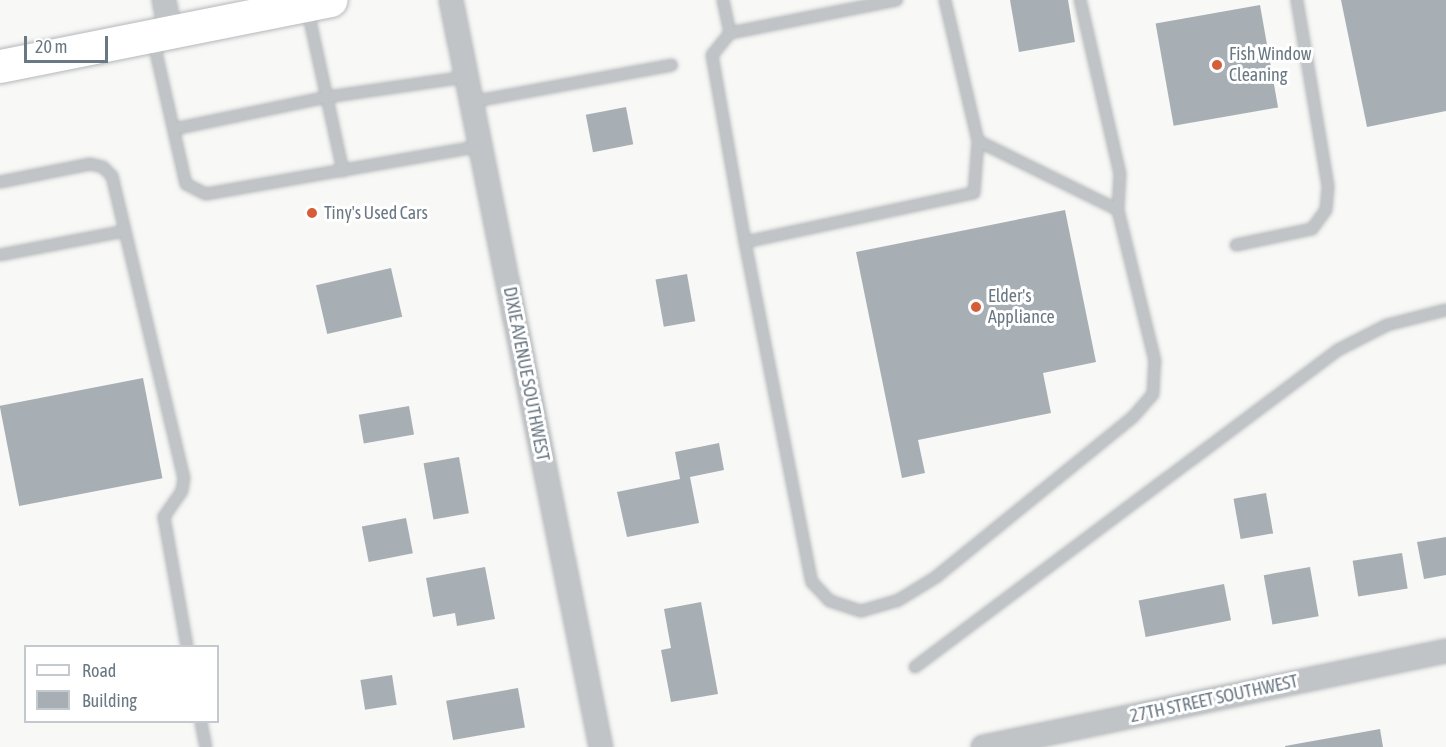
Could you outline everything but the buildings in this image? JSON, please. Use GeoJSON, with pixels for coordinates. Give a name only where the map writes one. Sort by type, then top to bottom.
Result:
{"type":"FeatureCollection","features":[{"type":"Feature","properties":{"kind":"main road"},"geometry":{"type":"LineString","coordinates":[[0,66],[162,22],[319,2]]}},
{"type":"Feature","properties":{"kind":"street","name":"DIXIE AVENUE SOUTHWEST"},"geometry":{"type":"LineString","coordinates":[[451,0],[601,747]]}},
{"type":"Feature","properties":{"kind":"street","name":"27TH STREET SOUTHWEST"},"geometry":{"type":"LineString","coordinates":[[983,747],[1446,651]]}},
{"type":"Feature","properties":{"kind":"lane"},"geometry":{"type":"LineString","coordinates":[[723,0],[730,33]]}},
{"type":"Feature","properties":{"kind":"lane"},"geometry":{"type":"LineString","coordinates":[[897,0],[730,33],[712,55],[745,242],[812,582],[830,601],[861,611],[897,601],[936,577],[1133,417],[1153,394],[1155,361],[1119,210],[1120,174],[1080,0]]}},
{"type":"Feature","properties":{"kind":"lane"},"geometry":{"type":"LineString","coordinates":[[745,242],[974,194],[978,141],[945,0]]}},
{"type":"Feature","properties":{"kind":"lane"},"geometry":{"type":"LineString","coordinates":[[1236,245],[1312,229],[1326,210],[1328,186],[1297,0]]}},
{"type":"Feature","properties":{"kind":"lane"},"geometry":{"type":"LineString","coordinates":[[319,2],[327,98],[343,171]]}},
{"type":"Feature","properties":{"kind":"lane"},"geometry":{"type":"LineString","coordinates":[[162,22],[174,129],[186,184],[206,194],[480,146]]}},
{"type":"Feature","properties":{"kind":"lane"},"geometry":{"type":"LineString","coordinates":[[471,102],[672,65]]}},
{"type":"Feature","properties":{"kind":"lane"},"geometry":{"type":"LineString","coordinates":[[174,129],[327,98],[466,77]]}},
{"type":"Feature","properties":{"kind":"lane"},"geometry":{"type":"LineString","coordinates":[[978,141],[1119,210]]}},
{"type":"Feature","properties":{"kind":"lane"},"geometry":{"type":"LineString","coordinates":[[0,182],[90,164],[103,167],[112,176],[184,478],[182,491],[164,516],[187,645]]}},
{"type":"Feature","properties":{"kind":"lane"},"geometry":{"type":"LineString","coordinates":[[0,255],[125,231]]}},
{"type":"Feature","properties":{"kind":"lane"},"geometry":{"type":"LineString","coordinates":[[915,667],[1338,350],[1387,325],[1446,310]]}},
{"type":"Feature","properties":{"kind":"lane"},"geometry":{"type":"LineString","coordinates":[[201,723],[206,747]]}},
{"type":"Feature","properties":{"kind":"place","name":"Fish Window Cleaning"},"geometry":{"type":"Point","coordinates":[1217,65]}},
{"type":"Feature","properties":{"kind":"place","name":"Tiny's Used Cars"},"geometry":{"type":"Point","coordinates":[312,213]}},
{"type":"Feature","properties":{"kind":"place","name":"Elder's Appliance"},"geometry":{"type":"Point","coordinates":[976,307]}}]}
